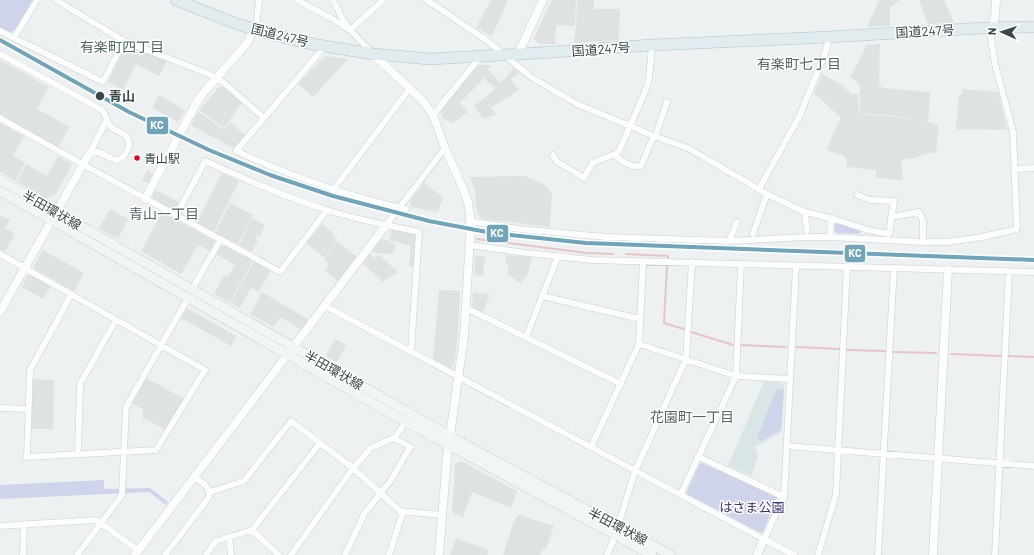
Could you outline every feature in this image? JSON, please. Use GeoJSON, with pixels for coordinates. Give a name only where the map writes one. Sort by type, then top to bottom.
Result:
{"type":"FeatureCollection","features":[{"type":"Feature","properties":{"kind":"highway","name":"国道247号"},"geometry":{"type":"LineString","coordinates":[[176,0],[254,29],[325,46],[373,54],[430,59],[652,45],[1034,27]]}},
{"type":"Feature","properties":{"kind":"main road","name":"半田環状線"},"geometry":{"type":"LineString","coordinates":[[0,180],[293,347],[450,441],[617,530],[671,555]]}},
{"type":"Feature","properties":{"kind":"main road","name":"半田環状線"},"geometry":{"type":"LineString","coordinates":[[0,192],[406,422],[450,441]]}},
{"type":"Feature","properties":{"kind":"main road","name":"半田環状線"},"geometry":{"type":"LineString","coordinates":[[617,530],[652,555]]}},
{"type":"Feature","properties":{"kind":"street"},"geometry":{"type":"LineString","coordinates":[[14,38],[37,0]]}},
{"type":"Feature","properties":{"kind":"street"},"geometry":{"type":"LineString","coordinates":[[56,0],[124,41],[209,74],[223,82],[264,118]]}},
{"type":"Feature","properties":{"kind":"street"},"geometry":{"type":"LineString","coordinates":[[145,199],[191,110],[199,98],[247,42],[257,20],[259,0]]}},
{"type":"Feature","properties":{"kind":"street"},"geometry":{"type":"LineString","coordinates":[[297,0],[350,30]]}},
{"type":"Feature","properties":{"kind":"street"},"geometry":{"type":"LineString","coordinates":[[333,0],[350,30],[373,54],[423,100],[433,115],[468,202],[470,245],[466,308],[459,377],[450,441],[439,555]]}},
{"type":"Feature","properties":{"kind":"street"},"geometry":{"type":"LineString","coordinates":[[350,30],[383,0]]}},
{"type":"Feature","properties":{"kind":"street"},"geometry":{"type":"LineString","coordinates":[[427,0],[489,42],[506,55],[517,67],[541,84],[577,104],[631,127],[688,148],[767,194],[805,212],[831,218],[868,230],[889,234],[894,202],[871,200],[857,195]]}},
{"type":"Feature","properties":{"kind":"street"},"geometry":{"type":"LineString","coordinates":[[517,67],[518,54],[543,0]]}},
{"type":"Feature","properties":{"kind":"street"},"geometry":{"type":"LineString","coordinates":[[469,221],[519,229],[605,237],[729,241],[830,237],[948,242],[982,237],[1017,229],[1013,132],[995,64],[990,38],[995,17],[996,0]]}},
{"type":"Feature","properties":{"kind":"street"},"geometry":{"type":"LineString","coordinates":[[0,31],[103,82],[124,41]]}},
{"type":"Feature","properties":{"kind":"street"},"geometry":{"type":"LineString","coordinates":[[759,189],[799,117],[826,51],[829,37]]}},
{"type":"Feature","properties":{"kind":"street"},"geometry":{"type":"LineString","coordinates":[[553,155],[556,161],[584,178],[592,163],[619,152],[631,127],[649,80],[652,45]]}},
{"type":"Feature","properties":{"kind":"street"},"geometry":{"type":"LineString","coordinates":[[325,46],[236,151],[276,169],[333,190],[403,208]]}},
{"type":"Feature","properties":{"kind":"street"},"geometry":{"type":"LineString","coordinates":[[0,54],[102,110],[112,128]]}},
{"type":"Feature","properties":{"kind":"street"},"geometry":{"type":"LineString","coordinates":[[433,115],[481,56]]}},
{"type":"Feature","properties":{"kind":"street"},"geometry":{"type":"LineString","coordinates":[[333,190],[410,88]]}},
{"type":"Feature","properties":{"kind":"street"},"geometry":{"type":"LineString","coordinates":[[615,154],[620,160],[637,167],[641,166],[667,102]]}},
{"type":"Feature","properties":{"kind":"street"},"geometry":{"type":"LineString","coordinates":[[0,118],[280,272],[327,210]]}},
{"type":"Feature","properties":{"kind":"street"},"geometry":{"type":"LineString","coordinates":[[0,312],[107,120]]}},
{"type":"Feature","properties":{"kind":"street"},"geometry":{"type":"LineString","coordinates":[[89,154],[93,152],[100,153],[117,160],[123,157],[129,147],[128,139],[125,135],[112,128],[102,130]]}},
{"type":"Feature","properties":{"kind":"street"},"geometry":{"type":"LineString","coordinates":[[95,141],[100,153]]}},
{"type":"Feature","properties":{"kind":"street"},"geometry":{"type":"LineString","coordinates":[[0,526],[96,520],[137,553],[386,225],[403,208],[445,148]]}},
{"type":"Feature","properties":{"kind":"street"},"geometry":{"type":"LineString","coordinates":[[176,216],[205,161],[289,197],[327,210],[354,218],[419,232],[411,351]]}},
{"type":"Feature","properties":{"kind":"street"},"geometry":{"type":"LineString","coordinates":[[1014,169],[1034,168]]}},
{"type":"Feature","properties":{"kind":"street"},"geometry":{"type":"LineString","coordinates":[[753,234],[767,194]]}},
{"type":"Feature","properties":{"kind":"street"},"geometry":{"type":"LineString","coordinates":[[805,212],[807,231]]}},
{"type":"Feature","properties":{"kind":"street"},"geometry":{"type":"LineString","coordinates":[[891,217],[919,212],[923,221],[923,242]]}},
{"type":"Feature","properties":{"kind":"street"},"geometry":{"type":"LineString","coordinates":[[830,237],[831,218]]}},
{"type":"Feature","properties":{"kind":"street"},"geometry":{"type":"LineString","coordinates":[[729,241],[737,222]]}},
{"type":"Feature","properties":{"kind":"street"},"geometry":{"type":"LineString","coordinates":[[192,290],[221,239]]}},
{"type":"Feature","properties":{"kind":"street"},"geometry":{"type":"LineString","coordinates":[[470,245],[592,260],[1034,272]]}},
{"type":"Feature","properties":{"kind":"street"},"geometry":{"type":"LineString","coordinates":[[0,254],[205,370],[156,450],[26,457],[30,370],[71,295]]}},
{"type":"Feature","properties":{"kind":"street"},"geometry":{"type":"LineString","coordinates":[[526,337],[558,256]]}},
{"type":"Feature","properties":{"kind":"street"},"geometry":{"type":"LineString","coordinates":[[591,447],[639,344],[643,261]]}},
{"type":"Feature","properties":{"kind":"street"},"geometry":{"type":"LineString","coordinates":[[607,555],[617,530],[635,471],[686,359],[692,262]]}},
{"type":"Feature","properties":{"kind":"street"},"geometry":{"type":"LineString","coordinates":[[680,494],[736,376],[741,264]]}},
{"type":"Feature","properties":{"kind":"street"},"geometry":{"type":"LineString","coordinates":[[757,555],[784,497],[796,266]]}},
{"type":"Feature","properties":{"kind":"street"},"geometry":{"type":"LineString","coordinates":[[818,555],[836,494],[847,267]]}},
{"type":"Feature","properties":{"kind":"street"},"geometry":{"type":"LineString","coordinates":[[878,555],[894,268]]}},
{"type":"Feature","properties":{"kind":"street"},"geometry":{"type":"LineString","coordinates":[[934,555],[948,270]]}},
{"type":"Feature","properties":{"kind":"street"},"geometry":{"type":"LineString","coordinates":[[995,555],[1009,272]]}},
{"type":"Feature","properties":{"kind":"street"},"geometry":{"type":"LineString","coordinates":[[542,296],[640,320]]}},
{"type":"Feature","properties":{"kind":"street"},"geometry":{"type":"LineString","coordinates":[[77,555],[122,495],[126,407],[188,298]]}},
{"type":"Feature","properties":{"kind":"street"},"geometry":{"type":"LineString","coordinates":[[325,306],[794,555]]}},
{"type":"Feature","properties":{"kind":"street"},"geometry":{"type":"LineString","coordinates":[[466,308],[621,384]]}},
{"type":"Feature","properties":{"kind":"street"},"geometry":{"type":"LineString","coordinates":[[78,454],[80,384],[116,320]]}},
{"type":"Feature","properties":{"kind":"street"},"geometry":{"type":"LineString","coordinates":[[639,344],[736,376],[790,379]]}},
{"type":"Feature","properties":{"kind":"street"},"geometry":{"type":"LineString","coordinates":[[0,408],[28,409]]}},
{"type":"Feature","properties":{"kind":"street"},"geometry":{"type":"LineString","coordinates":[[210,492],[244,482],[291,421],[353,468],[400,511],[442,515]]}},
{"type":"Feature","properties":{"kind":"street"},"geometry":{"type":"LineString","coordinates":[[292,555],[353,468],[371,448],[394,438],[406,422]]}},
{"type":"Feature","properties":{"kind":"street"},"geometry":{"type":"LineString","coordinates":[[345,555],[364,514],[391,480],[410,447],[394,438]]}},
{"type":"Feature","properties":{"kind":"street"},"geometry":{"type":"LineString","coordinates":[[206,555],[216,541],[252,530],[320,443]]}},
{"type":"Feature","properties":{"kind":"street"},"geometry":{"type":"LineString","coordinates":[[787,446],[839,449],[1034,466]]}},
{"type":"Feature","properties":{"kind":"street"},"geometry":{"type":"LineString","coordinates":[[698,457],[784,497]]}},
{"type":"Feature","properties":{"kind":"street"},"geometry":{"type":"LineString","coordinates":[[165,555],[209,497],[210,492],[208,488],[195,477]]}},
{"type":"Feature","properties":{"kind":"street"},"geometry":{"type":"LineString","coordinates":[[390,555],[403,512]]}},
{"type":"Feature","properties":{"kind":"street"},"geometry":{"type":"LineString","coordinates":[[23,555],[24,524]]}},
{"type":"Feature","properties":{"kind":"street"},"geometry":{"type":"LineString","coordinates":[[252,530],[279,555]]}},
{"type":"Feature","properties":{"kind":"street"},"geometry":{"type":"LineString","coordinates":[[229,537],[231,555]]}},
{"type":"Feature","properties":{"kind":"shaded area"},"geometry":{"type":"Polygon","coordinates":[[[491,0],[508,0],[492,36],[476,28],[491,0]]]}},
{"type":"Feature","properties":{"kind":"shaded area"},"geometry":{"type":"Polygon","coordinates":[[[552,0],[576,0],[575,26],[556,25],[555,44],[539,44],[534,38],[552,0]]]}},
{"type":"Feature","properties":{"kind":"shaded area"},"geometry":{"type":"Polygon","coordinates":[[[577,0],[594,0],[594,9],[620,9],[619,40],[574,43],[577,0]]]}},
{"type":"Feature","properties":{"kind":"shaded area"},"geometry":{"type":"Polygon","coordinates":[[[879,0],[899,0],[898,2],[895,2],[895,5],[890,6],[890,26],[867,27],[879,0]]]}},
{"type":"Feature","properties":{"kind":"shaded area"},"geometry":{"type":"Polygon","coordinates":[[[919,0],[944,0],[954,23],[928,24],[919,0]]]}},
{"type":"Feature","properties":{"kind":"shaded area"},"geometry":{"type":"Polygon","coordinates":[[[880,44],[879,85],[883,88],[930,92],[928,121],[885,115],[863,114],[860,111],[860,86],[850,77],[866,45],[880,44]]]}},
{"type":"Feature","properties":{"kind":"shaded area"},"geometry":{"type":"Polygon","coordinates":[[[129,46],[167,61],[159,76],[136,64],[123,90],[108,82],[125,47],[129,46]]]}},
{"type":"Feature","properties":{"kind":"shaded area"},"geometry":{"type":"Polygon","coordinates":[[[325,56],[348,59],[313,97],[298,84],[325,56]]]}},
{"type":"Feature","properties":{"kind":"shaded area"},"geometry":{"type":"Polygon","coordinates":[[[0,60],[49,87],[37,109],[70,127],[58,147],[0,114],[0,60]]]}},
{"type":"Feature","properties":{"kind":"shaded area"},"geometry":{"type":"Polygon","coordinates":[[[478,65],[492,65],[488,70],[501,83],[514,68],[519,73],[511,79],[519,90],[492,107],[485,98],[495,88],[484,78],[460,103],[468,112],[453,123],[443,118],[440,110],[478,65]]]}},
{"type":"Feature","properties":{"kind":"shaded area"},"geometry":{"type":"Polygon","coordinates":[[[822,74],[839,83],[852,94],[858,94],[859,111],[863,115],[927,121],[939,126],[936,152],[911,159],[901,159],[903,181],[876,177],[876,170],[847,167],[847,160],[844,156],[827,150],[833,133],[841,118],[814,93],[822,74]]]}},
{"type":"Feature","properties":{"kind":"shaded area"},"geometry":{"type":"Polygon","coordinates":[[[219,87],[223,87],[242,103],[224,128],[199,110],[219,87]]]}},
{"type":"Feature","properties":{"kind":"shaded area"},"geometry":{"type":"Polygon","coordinates":[[[961,89],[998,92],[1007,130],[956,129],[959,95],[963,94],[961,89]]]}},
{"type":"Feature","properties":{"kind":"shaded area"},"geometry":{"type":"Polygon","coordinates":[[[159,95],[185,110],[178,122],[152,108],[159,95]]]}},
{"type":"Feature","properties":{"kind":"shaded area"},"geometry":{"type":"Polygon","coordinates":[[[485,98],[496,115],[483,119],[474,106],[485,98]]]}},
{"type":"Feature","properties":{"kind":"shaded area"},"geometry":{"type":"Polygon","coordinates":[[[199,112],[224,130],[230,122],[246,136],[235,149],[191,125],[199,112]]]}},
{"type":"Feature","properties":{"kind":"shaded area"},"geometry":{"type":"Polygon","coordinates":[[[0,123],[24,136],[13,156],[25,163],[16,181],[0,172],[0,123]]]}},
{"type":"Feature","properties":{"kind":"shaded area"},"geometry":{"type":"Polygon","coordinates":[[[58,156],[72,165],[55,195],[45,198],[17,182],[26,164],[47,176],[58,156]]]}},
{"type":"Feature","properties":{"kind":"shaded area"},"geometry":{"type":"Polygon","coordinates":[[[147,170],[154,174],[149,184],[142,180],[147,170]]]}},
{"type":"Feature","properties":{"kind":"shaded area"},"geometry":{"type":"Polygon","coordinates":[[[222,173],[239,181],[214,232],[197,223],[222,173]]]}},
{"type":"Feature","properties":{"kind":"shaded area"},"geometry":{"type":"Polygon","coordinates":[[[524,176],[544,184],[552,194],[550,227],[482,219],[478,215],[475,201],[475,191],[470,177],[524,176]]]}},
{"type":"Feature","properties":{"kind":"shaded area"},"geometry":{"type":"Polygon","coordinates":[[[424,183],[443,197],[438,212],[411,207],[410,201],[424,183]]]}},
{"type":"Feature","properties":{"kind":"shaded area"},"geometry":{"type":"Polygon","coordinates":[[[156,190],[179,202],[175,209],[172,210],[153,200],[152,196],[156,190]]]}},
{"type":"Feature","properties":{"kind":"shaded area"},"geometry":{"type":"Polygon","coordinates":[[[230,203],[253,215],[238,244],[215,233],[230,203]]]}},
{"type":"Feature","properties":{"kind":"shaded area"},"geometry":{"type":"Polygon","coordinates":[[[110,209],[128,219],[118,239],[99,229],[110,209]]]}},
{"type":"Feature","properties":{"kind":"shaded area"},"geometry":{"type":"Polygon","coordinates":[[[162,212],[214,240],[215,243],[210,251],[198,245],[181,274],[141,251],[162,212]]]}},
{"type":"Feature","properties":{"kind":"shaded area"},"geometry":{"type":"Polygon","coordinates":[[[0,215],[10,220],[5,228],[15,234],[5,252],[0,249],[0,215]]]}},
{"type":"Feature","properties":{"kind":"shaded area"},"geometry":{"type":"Polygon","coordinates":[[[252,218],[265,225],[260,236],[256,235],[255,239],[258,240],[252,251],[239,245],[252,218]]]}},
{"type":"Feature","properties":{"kind":"shaded area"},"geometry":{"type":"Polygon","coordinates":[[[322,224],[334,234],[333,236],[338,240],[325,258],[306,243],[322,224]]]}},
{"type":"Feature","properties":{"kind":"shaded area"},"geometry":{"type":"Polygon","coordinates":[[[392,229],[414,234],[414,266],[409,266],[411,246],[389,240],[392,229]]]}},
{"type":"Feature","properties":{"kind":"shaded area"},"geometry":{"type":"Polygon","coordinates":[[[381,239],[387,240],[396,245],[392,254],[376,253],[373,250],[381,239]]]}},
{"type":"Feature","properties":{"kind":"shaded area"},"geometry":{"type":"Polygon","coordinates":[[[338,242],[357,257],[338,282],[325,270],[329,264],[324,260],[338,242]]]}},
{"type":"Feature","properties":{"kind":"shaded area"},"geometry":{"type":"Polygon","coordinates":[[[226,245],[253,260],[230,303],[214,294],[224,275],[228,276],[235,265],[216,254],[221,246],[226,245]]]}},
{"type":"Feature","properties":{"kind":"shaded area"},"geometry":{"type":"Polygon","coordinates":[[[43,250],[84,273],[74,291],[35,269],[34,266],[43,250]]]}},
{"type":"Feature","properties":{"kind":"shaded area"},"geometry":{"type":"Polygon","coordinates":[[[370,254],[375,258],[378,254],[398,272],[383,282],[363,264],[370,254]]]}},
{"type":"Feature","properties":{"kind":"shaded area"},"geometry":{"type":"Polygon","coordinates":[[[506,255],[532,257],[527,276],[520,283],[507,274],[509,269],[506,262],[506,255]]]}},
{"type":"Feature","properties":{"kind":"shaded area"},"geometry":{"type":"Polygon","coordinates":[[[475,256],[485,257],[483,276],[474,275],[475,256]]]}},
{"type":"Feature","properties":{"kind":"shaded area"},"geometry":{"type":"Polygon","coordinates":[[[254,261],[271,270],[259,292],[251,288],[240,308],[231,303],[254,261]]]}},
{"type":"Feature","properties":{"kind":"shaded area"},"geometry":{"type":"Polygon","coordinates":[[[31,275],[51,286],[43,299],[22,287],[27,276],[31,275]]]}},
{"type":"Feature","properties":{"kind":"shaded area"},"geometry":{"type":"Polygon","coordinates":[[[439,290],[460,291],[458,333],[454,366],[450,368],[433,359],[439,290]]]}},
{"type":"Feature","properties":{"kind":"shaded area"},"geometry":{"type":"Polygon","coordinates":[[[262,292],[309,320],[301,329],[280,317],[274,327],[250,314],[262,292]]]}},
{"type":"Feature","properties":{"kind":"shaded area"},"geometry":{"type":"Polygon","coordinates":[[[473,292],[490,295],[483,312],[474,308],[472,305],[473,292]]]}},
{"type":"Feature","properties":{"kind":"shaded area"},"geometry":{"type":"Polygon","coordinates":[[[187,308],[236,336],[231,346],[181,318],[187,308]]]}},
{"type":"Feature","properties":{"kind":"shaded area"},"geometry":{"type":"Polygon","coordinates":[[[335,339],[346,345],[337,362],[326,356],[335,339]]]}},
{"type":"Feature","properties":{"kind":"shaded area"},"geometry":{"type":"Polygon","coordinates":[[[146,378],[184,399],[165,430],[148,420],[143,419],[143,410],[132,403],[146,378]]]}},
{"type":"Feature","properties":{"kind":"shaded area"},"geometry":{"type":"Polygon","coordinates":[[[33,379],[54,380],[53,429],[31,429],[33,379]]]}},
{"type":"Feature","properties":{"kind":"shaded area"},"geometry":{"type":"Polygon","coordinates":[[[764,381],[782,383],[784,385],[782,432],[755,447],[758,457],[751,476],[728,466],[764,381]]]}},
{"type":"Feature","properties":{"kind":"shaded area"},"geometry":{"type":"Polygon","coordinates":[[[461,461],[517,491],[511,508],[472,492],[463,517],[452,512],[455,464],[461,461]]]}},
{"type":"Feature","properties":{"kind":"shaded area"},"geometry":{"type":"Polygon","coordinates":[[[519,515],[554,526],[546,549],[542,549],[540,555],[503,555],[514,521],[519,515]]]}},
{"type":"Feature","properties":{"kind":"shaded area"},"geometry":{"type":"Polygon","coordinates":[[[456,538],[489,550],[487,555],[450,555],[456,538]]]}},
{"type":"Feature","properties":{"kind":"green space"},"geometry":{"type":"Polygon","coordinates":[[[0,0],[33,0],[14,31],[10,32],[0,27],[0,0]]]}},
{"type":"Feature","properties":{"kind":"green space"},"geometry":{"type":"Polygon","coordinates":[[[836,223],[861,230],[860,234],[837,233],[834,230],[836,223]]]}},
{"type":"Feature","properties":{"kind":"green space"},"geometry":{"type":"Polygon","coordinates":[[[784,389],[781,429],[761,441],[757,438],[776,390],[784,389]]]}},
{"type":"Feature","properties":{"kind":"green space","name":"はさま公園"},"geometry":{"type":"Polygon","coordinates":[[[702,463],[777,497],[763,532],[759,532],[687,494],[699,465],[702,463]]]}},
{"type":"Feature","properties":{"kind":"green space"},"geometry":{"type":"Polygon","coordinates":[[[104,480],[104,489],[150,488],[168,502],[166,505],[149,492],[0,499],[0,485],[104,480]]]}},
{"type":"Feature","properties":{"kind":"waterway"},"geometry":{"type":"LineString","coordinates":[[477,239],[587,253],[613,254]]}},
{"type":"Feature","properties":{"kind":"waterway"},"geometry":{"type":"LineString","coordinates":[[626,254],[668,256],[668,258]]}},
{"type":"Feature","properties":{"kind":"waterway"},"geometry":{"type":"LineString","coordinates":[[667,266],[664,323],[684,329]]}},
{"type":"Feature","properties":{"kind":"waterway"},"geometry":{"type":"LineString","coordinates":[[691,332],[733,345]]}},
{"type":"Feature","properties":{"kind":"waterway"},"geometry":{"type":"LineString","coordinates":[[741,345],[786,347]]}},
{"type":"Feature","properties":{"kind":"waterway"},"geometry":{"type":"LineString","coordinates":[[796,347],[839,349]]}},
{"type":"Feature","properties":{"kind":"waterway"},"geometry":{"type":"LineString","coordinates":[[847,350],[886,351]]}},
{"type":"Feature","properties":{"kind":"waterway"},"geometry":{"type":"LineString","coordinates":[[893,352],[936,353]]}},
{"type":"Feature","properties":{"kind":"waterway"},"geometry":{"type":"LineString","coordinates":[[951,354],[1001,356]]}},
{"type":"Feature","properties":{"kind":"waterway"},"geometry":{"type":"LineString","coordinates":[[1008,356],[1034,357]]}},
{"type":"Feature","properties":{"kind":"transit line","name":"KC"},"geometry":{"type":"LineString","coordinates":[[0,40],[129,112],[209,150],[270,175],[333,196],[429,221],[492,233],[586,243],[1034,260]]}},
{"type":"Feature","properties":{"kind":"place","name":"青山"},"geometry":{"type":"Point","coordinates":[100,96]}},
{"type":"Feature","properties":{"kind":"place","name":"青山駅"},"geometry":{"type":"Point","coordinates":[137,158]}},
{"type":"Feature","properties":{"kind":"district","name":"有楽町四丁目"},"geometry":{"type":"Point","coordinates":[122,47]}},
{"type":"Feature","properties":{"kind":"district","name":"有楽町七丁目"},"geometry":{"type":"Point","coordinates":[799,64]}},
{"type":"Feature","properties":{"kind":"district","name":"青山一丁目"},"geometry":{"type":"Point","coordinates":[164,214]}},
{"type":"Feature","properties":{"kind":"district","name":"花園町一丁目"},"geometry":{"type":"Point","coordinates":[692,417]}}]}
